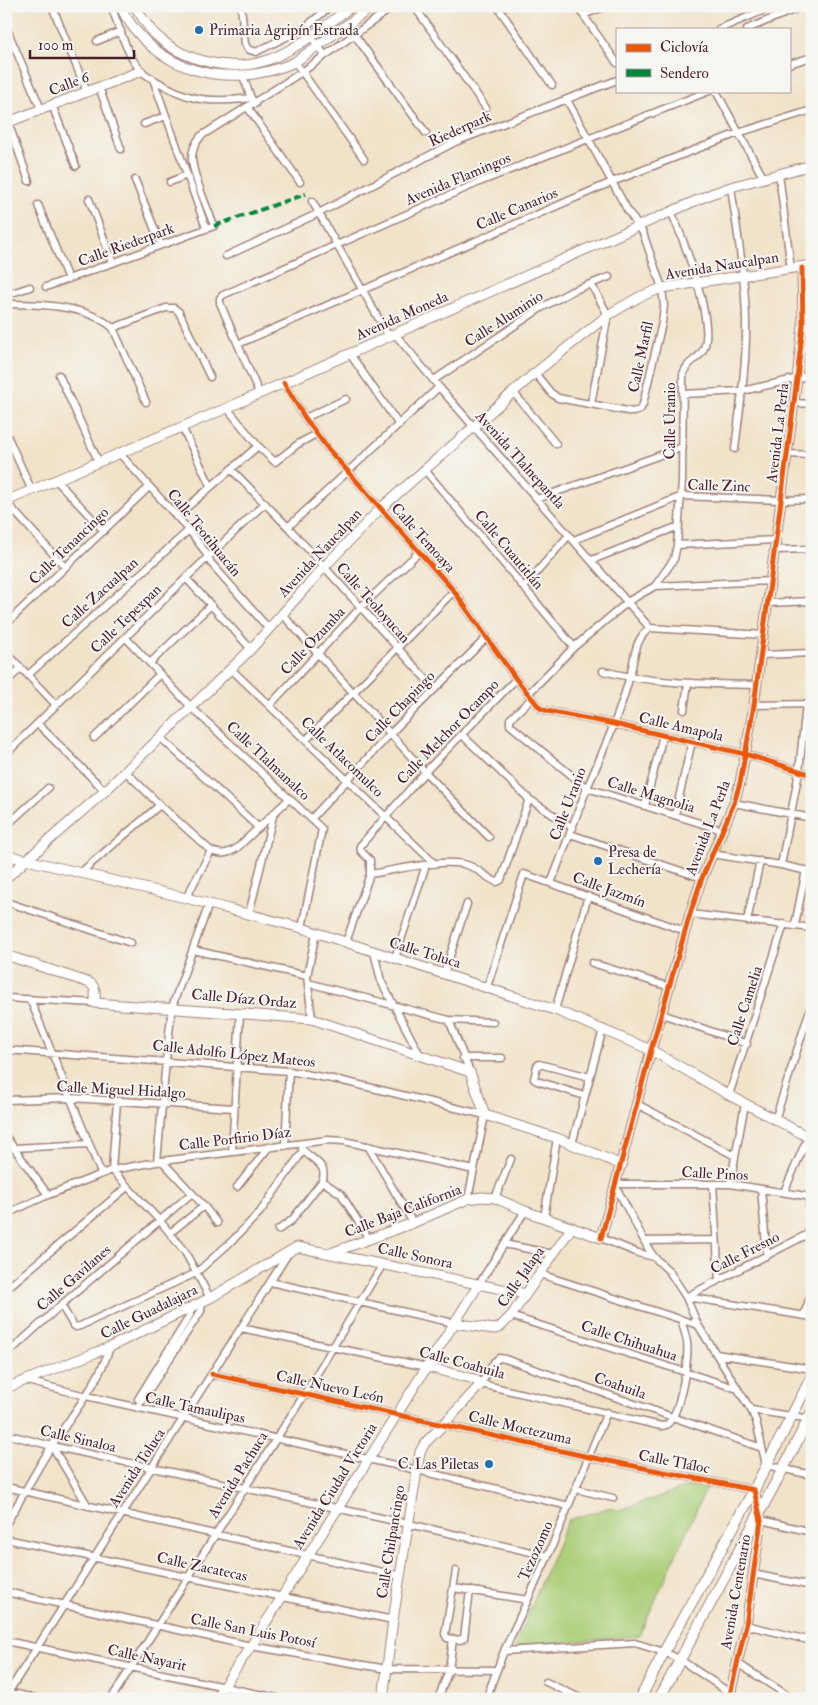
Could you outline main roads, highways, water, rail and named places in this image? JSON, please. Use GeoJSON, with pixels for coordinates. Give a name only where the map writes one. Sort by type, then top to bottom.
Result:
{"type":"FeatureCollection","features":[{"type":"Feature","properties":{"kind":"main road"},"geometry":{"type":"LineString","coordinates":[[120,6],[135,29],[150,46],[165,56],[197,72],[222,76],[244,76],[274,70],[295,62],[373,6]]}},
{"type":"Feature","properties":{"kind":"main road"},"geometry":{"type":"LineString","coordinates":[[136,6],[144,21],[157,36],[176,50],[219,64],[243,64],[264,61],[285,52],[310,37],[352,6]]}},
{"type":"Feature","properties":{"kind":"main road","name":"Calle 6"},"geometry":{"type":"LineString","coordinates":[[7,122],[141,71]]}},
{"type":"Feature","properties":{"kind":"main road","name":"Avenida Moneda"},"geometry":{"type":"LineString","coordinates":[[6,501],[227,408],[671,211],[731,187],[812,165]]}},
{"type":"Feature","properties":{"kind":"main road","name":"Avenida Naucalpan"},"geometry":{"type":"LineString","coordinates":[[6,878],[105,791],[231,669],[380,509],[473,426],[608,316],[639,297],[662,288],[812,266]]}},
{"type":"Feature","properties":{"kind":"main road","name":"Avenida La Perla"},"geometry":{"type":"LineString","coordinates":[[601,1238],[690,914],[702,878],[734,802],[745,754],[764,635],[797,379],[807,324],[802,268]]}},
{"type":"Feature","properties":{"kind":"main road","name":"Calle Toluca"},"geometry":{"type":"LineString","coordinates":[[6,855],[302,928],[554,1010],[652,1050],[745,1104],[810,1138]]}},
{"type":"Feature","properties":{"kind":"main road","name":"Calle Díaz Ordaz"},"geometry":{"type":"LineString","coordinates":[[6,955],[90,983],[94,986],[95,1003],[172,1007],[312,1019],[470,1072],[486,1115]]}},
{"type":"Feature","properties":{"kind":"main road","name":"Calle Adolfo López Mateos"},"geometry":{"type":"LineString","coordinates":[[486,1115],[557,1138],[622,1165]]}},
{"type":"Feature","properties":{"kind":"main road","name":"Calle Baja California"},"geometry":{"type":"LineString","coordinates":[[331,1253],[413,1223],[468,1199],[482,1197],[495,1198],[525,1211],[601,1238]]}},
{"type":"Feature","properties":{"kind":"main road","name":"Calle Jalapa"},"geometry":{"type":"LineString","coordinates":[[454,1323],[493,1329],[499,1328],[511,1316],[572,1227]]}},
{"type":"Feature","properties":{"kind":"main road","name":"Calle Sonora"},"geometry":{"type":"LineString","coordinates":[[298,1247],[526,1294]]}},
{"type":"Feature","properties":{"kind":"main road","name":"Calle Guadalajara"},"geometry":{"type":"LineString","coordinates":[[6,1388],[110,1347],[206,1300],[298,1247]]}},
{"type":"Feature","properties":{"kind":"main road","name":"Avenida Ciudad Victoria"},"geometry":{"type":"LineString","coordinates":[[215,1699],[251,1646],[479,1284]]}},
{"type":"Feature","properties":{"kind":"main road","name":"Calle Coahuila"},"geometry":{"type":"LineString","coordinates":[[427,1367],[474,1379],[481,1384]]}},
{"type":"Feature","properties":{"kind":"main road"},"geometry":{"type":"LineString","coordinates":[[640,1699],[754,1490],[812,1376]]}},
{"type":"Feature","properties":{"kind":"main road","name":"Calle Chilpancingo"},"geometry":{"type":"LineString","coordinates":[[383,1699],[392,1620],[420,1452],[425,1443],[481,1384]]}},
{"type":"Feature","properties":{"kind":"main road"},"geometry":{"type":"LineString","coordinates":[[659,1699],[679,1659],[761,1515],[783,1468],[811,1416]]}},
{"type":"Feature","properties":{"kind":"main road","name":"Avenida Centenario"},"geometry":{"type":"LineString","coordinates":[[729,1696],[746,1625],[761,1515],[754,1490]]}},
{"type":"Feature","properties":{"kind":"place","name":"Primaria Agripín Estrada"},"geometry":{"type":"Point","coordinates":[199,30]}},
{"type":"Feature","properties":{"kind":"place","name":"Presa de Lechería"},"geometry":{"type":"Point","coordinates":[598,861]}},
{"type":"Feature","properties":{"kind":"place","name":"C. Las Piletas"},"geometry":{"type":"Point","coordinates":[489,1464]}}]}
